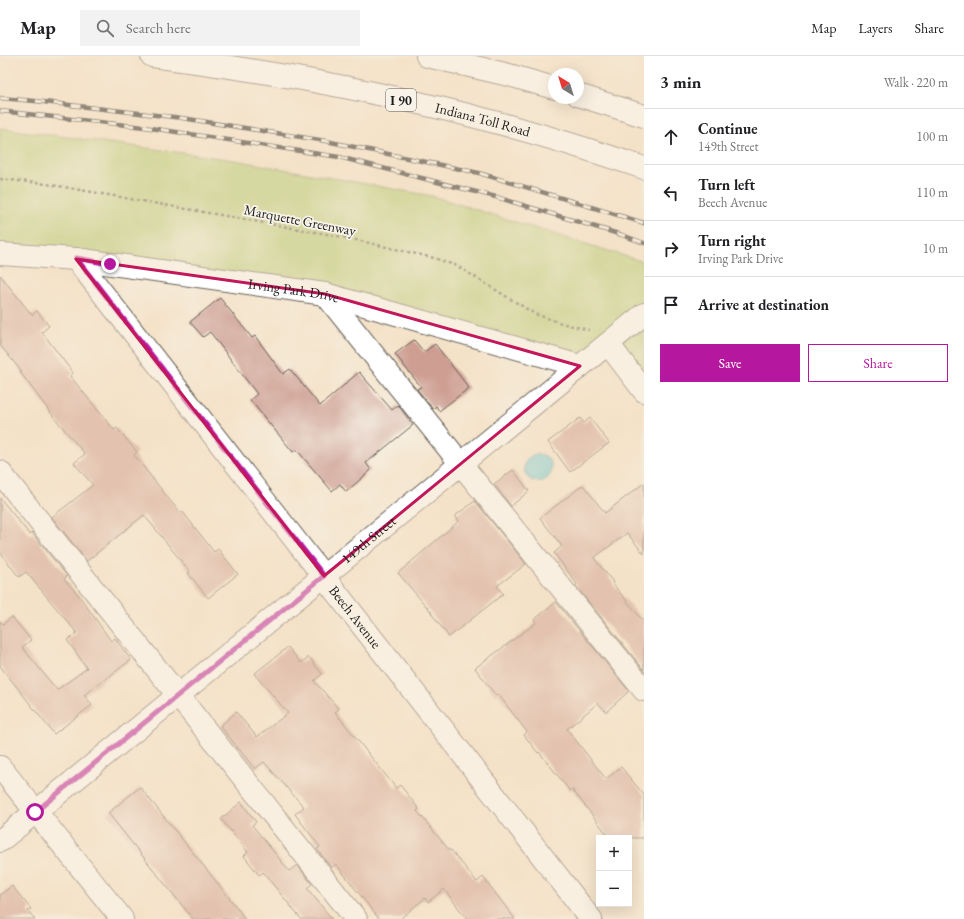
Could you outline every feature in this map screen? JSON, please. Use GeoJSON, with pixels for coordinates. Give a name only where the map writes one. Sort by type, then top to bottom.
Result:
{"type":"FeatureCollection","features":[{"type":"Feature","properties":{"kind":"main road","name":"Indiana Toll Road"},"geometry":{"type":"LineString","coordinates":[[152,56],[220,65],[366,91],[502,124],[644,168]]}},
{"type":"Feature","properties":{"kind":"main road"},"geometry":{"type":"LineString","coordinates":[[427,56],[509,75],[548,86]]}},
{"type":"Feature","properties":{"kind":"main road"},"geometry":{"type":"LineString","coordinates":[[584,97],[644,116]]}},
{"type":"Feature","properties":{"kind":"main road","name":"Irving Park Drive"},"geometry":{"type":"LineString","coordinates":[[0,254],[76,258],[325,294],[580,366]]}},
{"type":"Feature","properties":{"kind":"main road","name":"Beech Avenue"},"geometry":{"type":"LineString","coordinates":[[76,258],[591,919]]}},
{"type":"Feature","properties":{"kind":"main road"},"geometry":{"type":"LineString","coordinates":[[325,294],[644,690]]}},
{"type":"Feature","properties":{"kind":"main road","name":"149th Street"},"geometry":{"type":"LineString","coordinates":[[0,841],[644,314]]}},
{"type":"Feature","properties":{"kind":"main road"},"geometry":{"type":"LineString","coordinates":[[607,345],[612,349],[644,390]]}},
{"type":"Feature","properties":{"kind":"main road"},"geometry":{"type":"LineString","coordinates":[[0,472],[156,670],[178,695],[356,919]]}},
{"type":"Feature","properties":{"kind":"main road"},"geometry":{"type":"LineString","coordinates":[[0,767],[122,919]]}},
{"type":"Feature","properties":{"kind":"path","name":"Marquette Greenway"},"geometry":{"type":"LineString","coordinates":[[0,179],[47,184],[343,237],[434,258],[457,266],[535,314],[561,323],[580,327]]}},
{"type":"Feature","properties":{"kind":"highlighted area"},"geometry":{"type":"Polygon","coordinates":[[[76,259],[325,294],[580,366],[324,576],[76,259]]]}},
{"type":"Feature","properties":{"kind":"green space"},"geometry":{"type":"Polygon","coordinates":[[[0,128],[234,160],[432,196],[644,262],[644,314],[580,366],[325,294],[0,254],[0,128]]]}},
{"type":"Feature","properties":{"kind":"green space"},"geometry":{"type":"Polygon","coordinates":[[[644,322],[644,391],[612,349],[644,322]]]}},
{"type":"Feature","properties":{"kind":"water"},"geometry":{"type":"Polygon","coordinates":[[[538,454],[548,458],[552,468],[548,478],[538,482],[528,478],[524,468],[528,458],[538,454]]]}},
{"type":"Feature","properties":{"kind":"building"},"geometry":{"type":"Polygon","coordinates":[[[0,275],[32,315],[37,311],[49,326],[42,332],[73,373],[70,376],[114,430],[117,428],[137,452],[134,455],[180,513],[182,511],[214,552],[218,549],[238,574],[208,598],[188,573],[190,572],[144,515],[87,561],[52,517],[93,485],[74,463],[85,454],[53,416],[20,372],[22,372],[0,345],[0,275]]]}},
{"type":"Feature","properties":{"kind":"building"},"geometry":{"type":"Polygon","coordinates":[[[220,298],[252,338],[255,336],[283,374],[290,369],[320,406],[359,372],[392,410],[398,405],[413,425],[366,463],[371,470],[346,492],[340,484],[332,491],[296,449],[293,452],[250,400],[257,394],[210,332],[203,337],[190,322],[220,298]]]}},
{"type":"Feature","properties":{"kind":"building"},"geometry":{"type":"Polygon","coordinates":[[[414,340],[424,352],[435,344],[469,388],[439,411],[436,406],[433,409],[417,389],[421,387],[395,354],[414,340]]]}},
{"type":"Feature","properties":{"kind":"building"},"geometry":{"type":"Polygon","coordinates":[[[580,418],[584,423],[590,418],[609,443],[570,472],[548,442],[580,418]]]}},
{"type":"Feature","properties":{"kind":"building"},"geometry":{"type":"Polygon","coordinates":[[[513,470],[529,491],[511,506],[494,484],[513,470]]]}},
{"type":"Feature","properties":{"kind":"building"},"geometry":{"type":"Polygon","coordinates":[[[644,483],[644,554],[627,533],[594,558],[613,582],[612,583],[644,622],[644,670],[576,586],[577,584],[554,553],[562,546],[540,518],[583,485],[605,513],[644,483]]]}},
{"type":"Feature","properties":{"kind":"building"},"geometry":{"type":"Polygon","coordinates":[[[0,498],[30,535],[32,533],[67,576],[64,579],[80,597],[111,641],[115,638],[131,660],[84,695],[92,705],[54,734],[0,666],[0,621],[3,624],[12,617],[31,640],[22,647],[57,690],[87,668],[67,640],[77,633],[26,572],[19,577],[0,552],[0,498]]]}},
{"type":"Feature","properties":{"kind":"building"},"geometry":{"type":"Polygon","coordinates":[[[475,501],[526,564],[497,586],[503,594],[449,637],[432,613],[398,573],[459,521],[455,516],[475,501]]]}},
{"type":"Feature","properties":{"kind":"building"},"geometry":{"type":"Polygon","coordinates":[[[556,602],[629,691],[606,712],[598,703],[567,729],[606,779],[621,767],[644,795],[644,838],[632,838],[632,835],[608,835],[572,789],[570,791],[539,752],[538,753],[524,735],[527,732],[498,694],[496,696],[475,668],[536,623],[534,620],[556,602]]]}},
{"type":"Feature","properties":{"kind":"building"},"geometry":{"type":"Polygon","coordinates":[[[288,647],[301,663],[309,657],[322,674],[314,681],[339,709],[335,712],[396,788],[400,785],[419,809],[417,811],[450,851],[451,850],[477,882],[483,877],[515,919],[467,919],[444,889],[428,902],[425,898],[400,919],[379,919],[336,864],[331,868],[317,849],[320,847],[295,814],[304,807],[264,762],[255,769],[220,726],[236,712],[257,737],[288,713],[254,674],[288,647]]]}},
{"type":"Feature","properties":{"kind":"building"},"geometry":{"type":"Polygon","coordinates":[[[140,787],[245,919],[193,919],[108,813],[140,787]]]}},
{"type":"Feature","properties":{"kind":"building"},"geometry":{"type":"Polygon","coordinates":[[[241,802],[256,822],[252,825],[289,871],[297,865],[312,884],[307,888],[332,919],[301,919],[263,872],[259,875],[244,856],[248,852],[221,819],[241,802]]]}},
{"type":"Feature","properties":{"kind":"building"},"geometry":{"type":"Polygon","coordinates":[[[12,886],[31,909],[28,911],[35,919],[0,919],[0,895],[12,886]]]}},
{"type":"Feature","properties":{"kind":"railway"},"geometry":{"type":"LineString","coordinates":[[0,98],[182,118],[326,141],[479,173],[644,223]]}},
{"type":"Feature","properties":{"kind":"railway"},"geometry":{"type":"LineString","coordinates":[[0,111],[144,127],[339,157],[496,197],[644,243]]}},
{"type":"Feature","properties":{"kind":"route"},"geometry":{"type":"LineString","coordinates":[[35,812],[324,576],[76,258],[110,264]]}}]}
